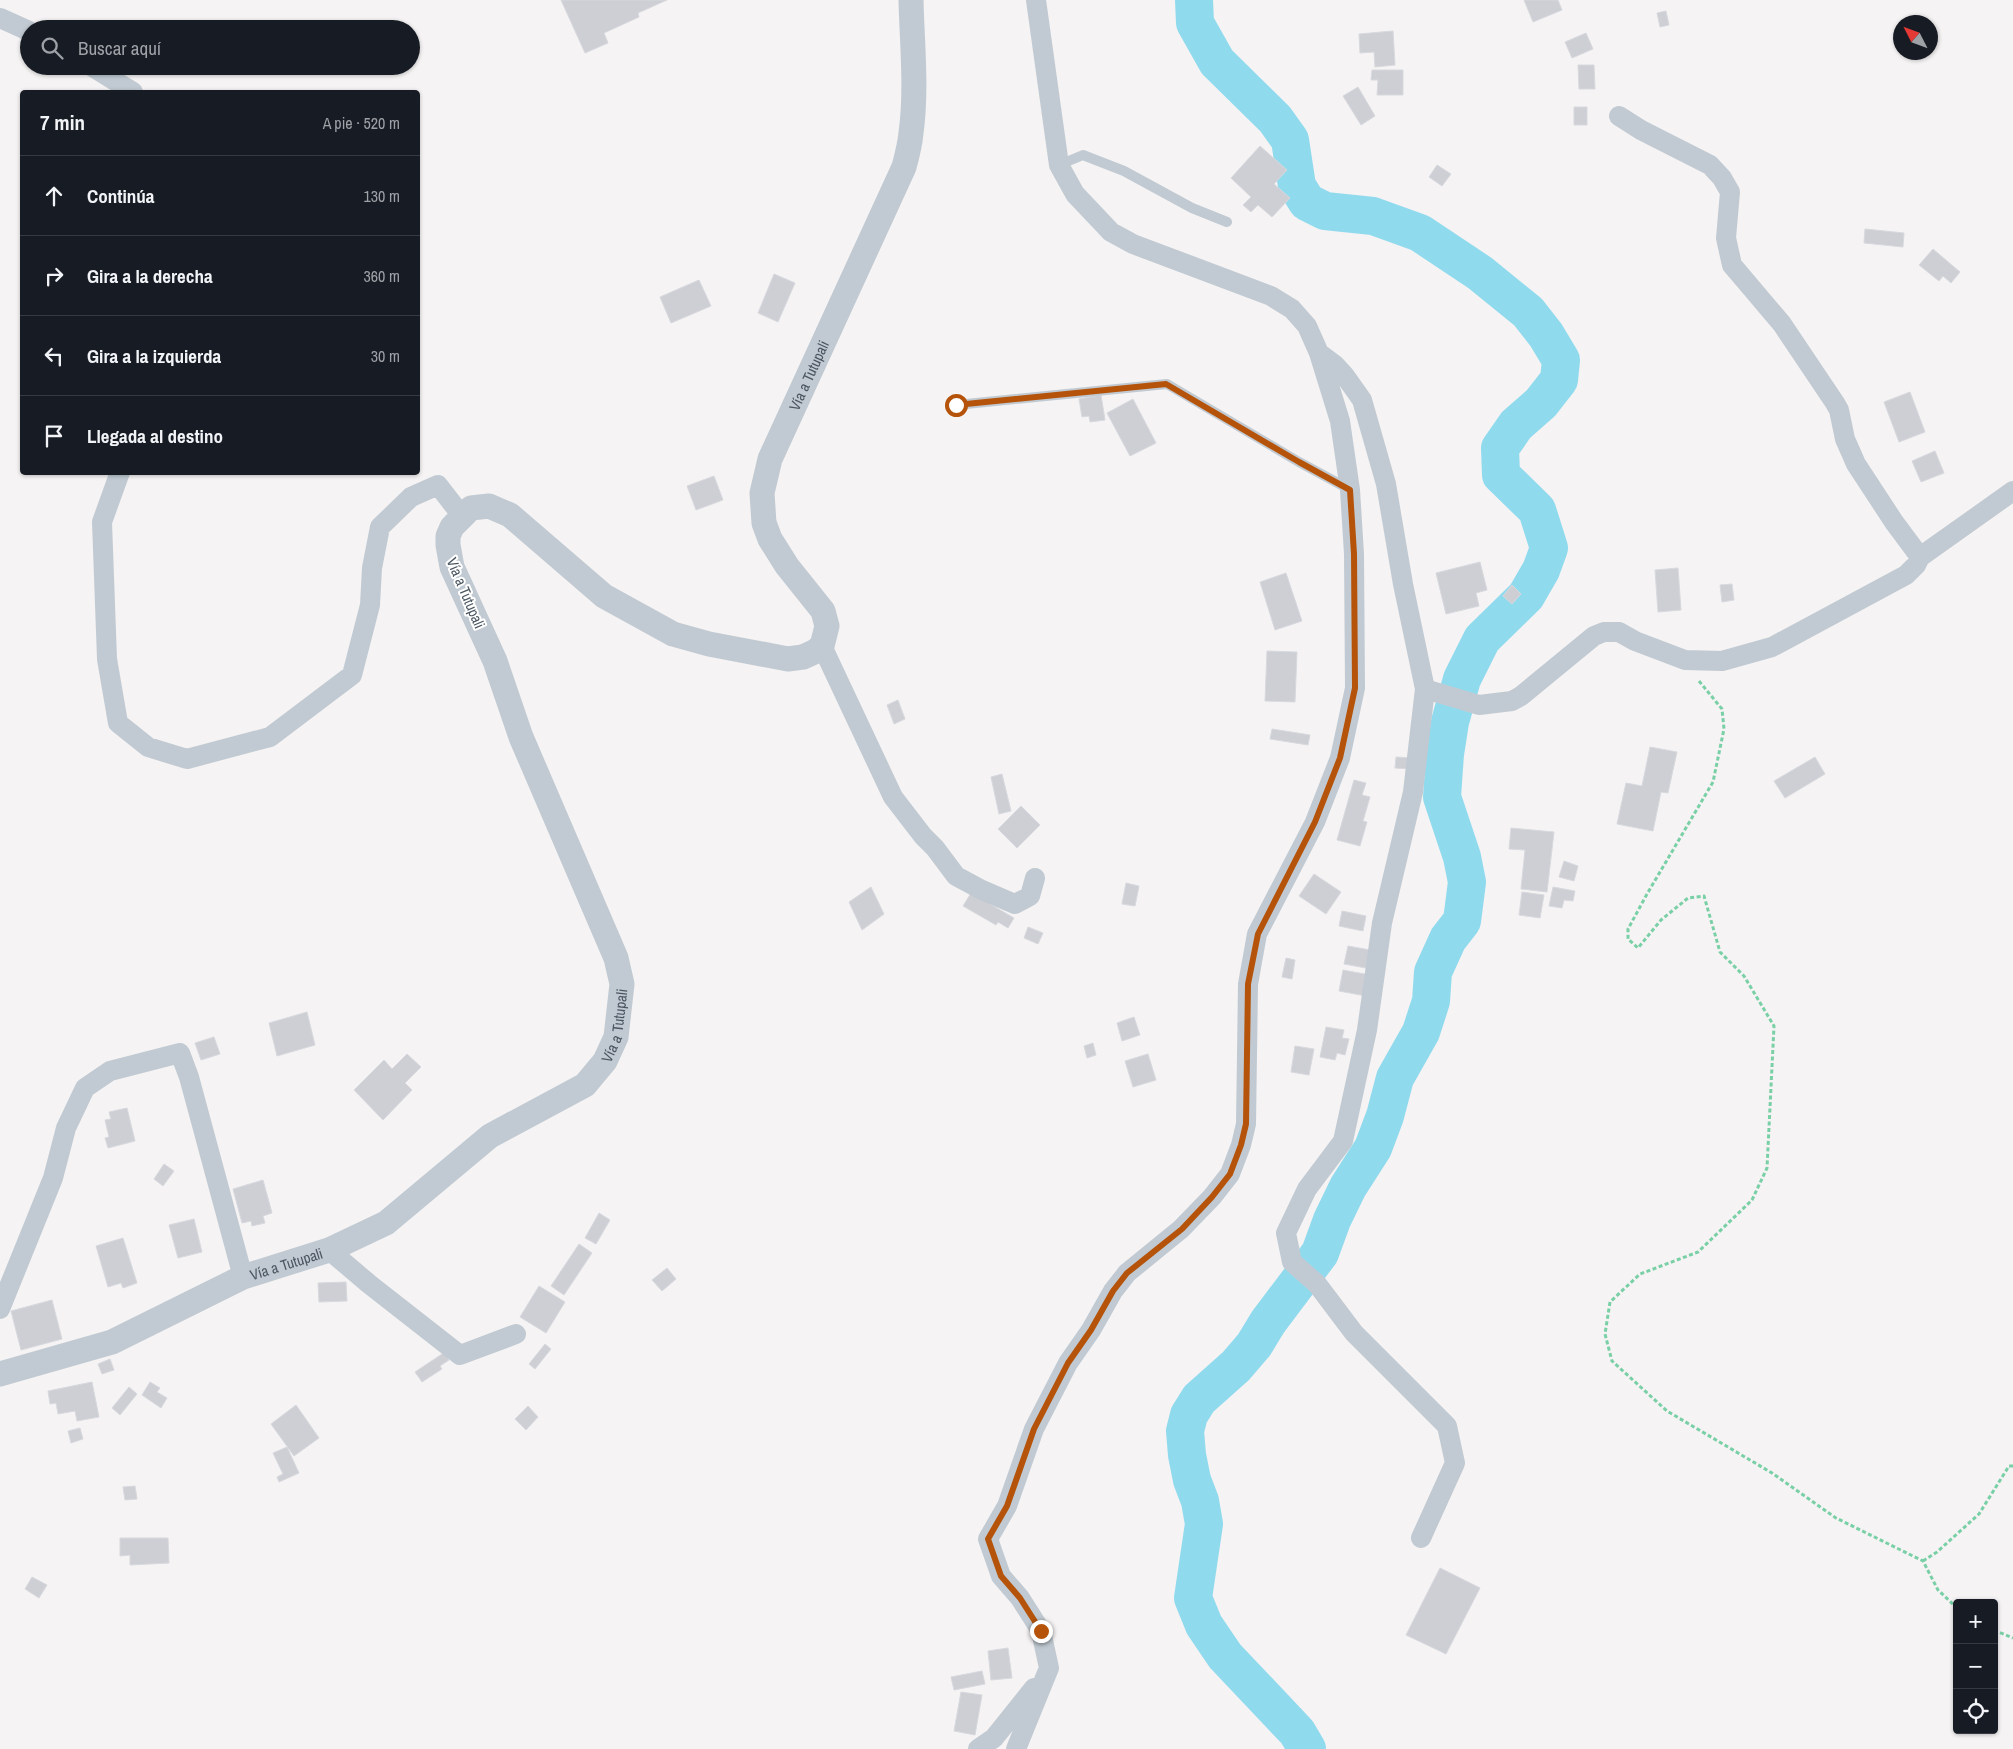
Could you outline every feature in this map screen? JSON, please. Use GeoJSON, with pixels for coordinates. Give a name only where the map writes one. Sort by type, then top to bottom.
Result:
{"type":"FeatureCollection","features":[{"type":"Feature","properties":{"kind":"street","name":"Vía a Tutupali"},"geometry":{"type":"LineString","coordinates":[[822,646],[827,626],[823,611],[787,566],[770,539],[764,522],[762,493],[770,459],[904,167],[911,134],[913,108],[914,47],[911,0]]}},
{"type":"Feature","properties":{"kind":"street"},"geometry":{"type":"LineString","coordinates":[[1016,1749],[1049,1668],[1041,1631],[1020,1598],[1001,1576],[988,1539],[1007,1506],[1034,1429],[1068,1363],[1091,1330],[1113,1291],[1127,1273],[1182,1229],[1212,1197],[1230,1174],[1241,1145],[1246,1124],[1248,984],[1258,934],[1315,822],[1340,758],[1355,688],[1354,554],[1350,490],[1340,421],[1319,353],[1306,326],[1292,309],[1271,296],[1157,253],[1111,232],[1075,194],[1059,165],[1036,0]]}},
{"type":"Feature","properties":{"kind":"street"},"geometry":{"type":"LineString","coordinates":[[0,18],[20,27]]}},
{"type":"Feature","properties":{"kind":"street"},"geometry":{"type":"LineString","coordinates":[[106,75],[131,90]]}},
{"type":"Feature","properties":{"kind":"street"},"geometry":{"type":"LineString","coordinates":[[1619,116],[1641,130],[1710,165],[1722,178],[1730,192],[1726,238],[1732,265],[1782,324],[1813,367],[1839,410],[1845,439],[1856,464],[1894,522],[1920,557]]}},
{"type":"Feature","properties":{"kind":"street"},"geometry":{"type":"LineString","coordinates":[[1319,353],[1335,365],[1362,400],[1386,484],[1403,584],[1434,691],[1413,792],[1382,923],[1367,1030],[1343,1141],[1307,1189],[1286,1233],[1292,1262],[1317,1284],[1354,1333],[1447,1426],[1455,1462],[1422,1538]]}},
{"type":"Feature","properties":{"kind":"street"},"geometry":{"type":"LineString","coordinates":[[119,475],[102,522],[107,659],[118,723],[148,747],[187,759],[270,737],[352,675],[370,605],[372,568],[380,527],[411,497],[438,485],[462,516],[471,508],[480,506],[489,506],[510,515],[604,596],[673,634],[709,644],[788,659],[814,652],[822,646],[894,797],[924,836],[936,848],[956,876],[982,890],[1016,904],[1030,896],[1035,878]]}},
{"type":"Feature","properties":{"kind":"street"},"geometry":{"type":"LineString","coordinates":[[1434,691],[1479,705],[1512,701],[1521,696],[1594,636],[1604,632],[1618,632],[1685,660],[1722,661],[1772,647],[1906,575],[1916,565],[1920,557],[2013,491]]}},
{"type":"Feature","properties":{"kind":"street","name":"Vía a Tutupali"},"geometry":{"type":"LineString","coordinates":[[0,1374],[112,1342],[243,1277],[330,1250],[386,1223],[490,1136],[585,1085],[605,1061],[616,1037],[622,984],[616,958],[520,737],[495,661],[452,566],[449,556],[448,536],[452,527],[462,516]]}},
{"type":"Feature","properties":{"kind":"street"},"geometry":{"type":"LineString","coordinates":[[0,1309],[53,1178],[66,1128],[85,1088],[110,1071],[180,1053],[190,1077],[243,1277]]}},
{"type":"Feature","properties":{"kind":"street"},"geometry":{"type":"LineString","coordinates":[[330,1250],[368,1283],[460,1355],[516,1334]]}},
{"type":"Feature","properties":{"kind":"street"},"geometry":{"type":"LineString","coordinates":[[978,1749],[994,1738],[1049,1668]]}},
{"type":"Feature","properties":{"kind":"lane"},"geometry":{"type":"LineString","coordinates":[[1059,165],[1083,155],[1124,172],[1192,208],[1227,222]]}},
{"type":"Feature","properties":{"kind":"lane"},"geometry":{"type":"LineString","coordinates":[[956,405],[1166,384],[1350,490]]}},
{"type":"Feature","properties":{"kind":"path"},"geometry":{"type":"LineString","coordinates":[[1685,660],[1703,687],[1722,709],[1724,729],[1714,782],[1628,929],[1628,939],[1638,948],[1661,920],[1688,898],[1704,896],[1720,952],[1744,976],[1774,1026],[1767,1168],[1752,1200],[1698,1252],[1640,1274],[1610,1302],[1605,1334],[1612,1361],[1667,1411],[1772,1473],[1836,1518],[1923,1561],[1938,1590],[1953,1604]]}},
{"type":"Feature","properties":{"kind":"path"},"geometry":{"type":"LineString","coordinates":[[1923,1561],[1937,1552],[1979,1514],[2009,1466],[2013,1466]]}},
{"type":"Feature","properties":{"kind":"path"},"geometry":{"type":"LineString","coordinates":[[1998,1632],[2013,1638]]}},
{"type":"Feature","properties":{"kind":"building"},"geometry":{"type":"Polygon","coordinates":[[[561,0],[667,0],[638,13],[639,17],[604,33],[608,43],[585,53],[561,0]]]}},
{"type":"Feature","properties":{"kind":"building"},"geometry":{"type":"Polygon","coordinates":[[[1524,0],[1558,0],[1562,10],[1533,22],[1524,0]]]}},
{"type":"Feature","properties":{"kind":"building"},"geometry":{"type":"Polygon","coordinates":[[[1666,11],[1669,25],[1660,27],[1657,13],[1666,11]]]}},
{"type":"Feature","properties":{"kind":"building"},"geometry":{"type":"Polygon","coordinates":[[[1393,31],[1395,65],[1375,67],[1374,52],[1360,53],[1359,34],[1393,31]]]}},
{"type":"Feature","properties":{"kind":"building"},"geometry":{"type":"Polygon","coordinates":[[[1586,33],[1593,49],[1572,58],[1565,42],[1586,33]]]}},
{"type":"Feature","properties":{"kind":"building"},"geometry":{"type":"Polygon","coordinates":[[[1578,65],[1594,65],[1595,89],[1579,89],[1578,65]]]}},
{"type":"Feature","properties":{"kind":"building"},"geometry":{"type":"Polygon","coordinates":[[[1372,70],[1403,70],[1403,95],[1377,95],[1378,80],[1371,80],[1372,70]]]}},
{"type":"Feature","properties":{"kind":"building"},"geometry":{"type":"Polygon","coordinates":[[[1358,87],[1375,116],[1361,125],[1343,96],[1358,87]]]}},
{"type":"Feature","properties":{"kind":"building"},"geometry":{"type":"Polygon","coordinates":[[[1574,107],[1587,107],[1587,125],[1574,125],[1574,107]]]}},
{"type":"Feature","properties":{"kind":"building"},"geometry":{"type":"Polygon","coordinates":[[[1260,146],[1287,170],[1274,184],[1290,198],[1272,217],[1258,205],[1251,212],[1243,205],[1251,197],[1231,178],[1260,146]]]}},
{"type":"Feature","properties":{"kind":"building"},"geometry":{"type":"Polygon","coordinates":[[[1437,165],[1451,174],[1442,186],[1429,177],[1437,165]]]}},
{"type":"Feature","properties":{"kind":"building"},"geometry":{"type":"Polygon","coordinates":[[[1865,229],[1904,233],[1903,247],[1864,243],[1865,229]]]}},
{"type":"Feature","properties":{"kind":"building"},"geometry":{"type":"Polygon","coordinates":[[[1933,249],[1960,272],[1951,283],[1943,276],[1939,281],[1919,265],[1933,249]]]}},
{"type":"Feature","properties":{"kind":"building"},"geometry":{"type":"Polygon","coordinates":[[[774,274],[795,283],[778,322],[758,313],[774,274]]]}},
{"type":"Feature","properties":{"kind":"building"},"geometry":{"type":"Polygon","coordinates":[[[699,280],[711,306],[671,323],[660,297],[699,280]]]}},
{"type":"Feature","properties":{"kind":"building"},"geometry":{"type":"Polygon","coordinates":[[[1910,392],[1925,432],[1899,442],[1884,402],[1910,392]]]}},
{"type":"Feature","properties":{"kind":"building"},"geometry":{"type":"Polygon","coordinates":[[[1101,395],[1105,420],[1090,422],[1089,416],[1082,417],[1079,399],[1101,395]]]}},
{"type":"Feature","properties":{"kind":"building"},"geometry":{"type":"Polygon","coordinates":[[[1133,399],[1156,443],[1130,456],[1107,413],[1133,399]]]}},
{"type":"Feature","properties":{"kind":"building"},"geometry":{"type":"Polygon","coordinates":[[[1935,451],[1944,473],[1921,482],[1912,461],[1935,451]]]}},
{"type":"Feature","properties":{"kind":"building"},"geometry":{"type":"Polygon","coordinates":[[[714,476],[723,500],[696,510],[687,486],[714,476]]]}},
{"type":"Feature","properties":{"kind":"building"},"geometry":{"type":"Polygon","coordinates":[[[1480,562],[1487,590],[1476,593],[1479,606],[1446,614],[1436,573],[1480,562]]]}},
{"type":"Feature","properties":{"kind":"building"},"geometry":{"type":"Polygon","coordinates":[[[1678,568],[1681,610],[1658,612],[1655,570],[1678,568]]]}},
{"type":"Feature","properties":{"kind":"building"},"geometry":{"type":"Polygon","coordinates":[[[1286,573],[1302,621],[1275,630],[1260,582],[1286,573]]]}},
{"type":"Feature","properties":{"kind":"building"},"geometry":{"type":"Polygon","coordinates":[[[1732,584],[1734,600],[1722,602],[1720,585],[1732,584]]]}},
{"type":"Feature","properties":{"kind":"building"},"geometry":{"type":"Polygon","coordinates":[[[1512,585],[1521,594],[1512,604],[1503,596],[1512,585]]]}},
{"type":"Feature","properties":{"kind":"building"},"geometry":{"type":"Polygon","coordinates":[[[1267,651],[1297,652],[1295,702],[1265,701],[1267,651]]]}},
{"type":"Feature","properties":{"kind":"building"},"geometry":{"type":"Polygon","coordinates":[[[898,700],[905,719],[894,724],[887,705],[898,700]]]}},
{"type":"Feature","properties":{"kind":"building"},"geometry":{"type":"Polygon","coordinates":[[[1272,729],[1310,735],[1308,745],[1270,739],[1272,729]]]}},
{"type":"Feature","properties":{"kind":"building"},"geometry":{"type":"Polygon","coordinates":[[[1650,747],[1677,752],[1668,793],[1661,792],[1653,831],[1617,824],[1626,783],[1642,786],[1650,747]]]}},
{"type":"Feature","properties":{"kind":"building"},"geometry":{"type":"Polygon","coordinates":[[[1396,757],[1412,758],[1411,769],[1395,768],[1396,757]]]}},
{"type":"Feature","properties":{"kind":"building"},"geometry":{"type":"Polygon","coordinates":[[[1815,757],[1825,774],[1785,798],[1774,781],[1815,757]]]}},
{"type":"Feature","properties":{"kind":"building"},"geometry":{"type":"Polygon","coordinates":[[[1002,774],[1011,811],[999,814],[991,777],[1002,774]]]}},
{"type":"Feature","properties":{"kind":"building"},"geometry":{"type":"Polygon","coordinates":[[[1354,780],[1366,783],[1362,795],[1370,797],[1363,821],[1367,822],[1360,846],[1337,840],[1354,780]]]}},
{"type":"Feature","properties":{"kind":"building"},"geometry":{"type":"Polygon","coordinates":[[[1021,806],[1040,825],[1017,848],[998,829],[1021,806]]]}},
{"type":"Feature","properties":{"kind":"building"},"geometry":{"type":"Polygon","coordinates":[[[1511,828],[1554,832],[1547,892],[1521,889],[1525,850],[1509,849],[1511,828]]]}},
{"type":"Feature","properties":{"kind":"building"},"geometry":{"type":"Polygon","coordinates":[[[1564,861],[1578,866],[1574,881],[1559,877],[1564,861]]]}},
{"type":"Feature","properties":{"kind":"building"},"geometry":{"type":"Polygon","coordinates":[[[1314,874],[1341,892],[1326,914],[1299,896],[1314,874]]]}},
{"type":"Feature","properties":{"kind":"building"},"geometry":{"type":"Polygon","coordinates":[[[1126,883],[1139,886],[1135,906],[1122,904],[1126,883]]]}},
{"type":"Feature","properties":{"kind":"building"},"geometry":{"type":"Polygon","coordinates":[[[871,887],[884,914],[862,930],[849,902],[871,887]]]}},
{"type":"Feature","properties":{"kind":"building"},"geometry":{"type":"Polygon","coordinates":[[[1553,887],[1575,891],[1573,901],[1564,900],[1562,908],[1549,906],[1553,887]]]}},
{"type":"Feature","properties":{"kind":"building"},"geometry":{"type":"Polygon","coordinates":[[[1522,892],[1544,895],[1540,918],[1519,915],[1522,892]]]}},
{"type":"Feature","properties":{"kind":"building"},"geometry":{"type":"Polygon","coordinates":[[[971,893],[1014,918],[1008,928],[998,922],[996,925],[963,906],[971,893]]]}},
{"type":"Feature","properties":{"kind":"building"},"geometry":{"type":"Polygon","coordinates":[[[1342,911],[1366,916],[1363,931],[1339,926],[1342,911]]]}},
{"type":"Feature","properties":{"kind":"building"},"geometry":{"type":"Polygon","coordinates":[[[1028,927],[1043,933],[1038,944],[1024,938],[1028,927]]]}},
{"type":"Feature","properties":{"kind":"building"},"geometry":{"type":"Polygon","coordinates":[[[1348,946],[1370,950],[1366,968],[1344,964],[1348,946]]]}},
{"type":"Feature","properties":{"kind":"building"},"geometry":{"type":"Polygon","coordinates":[[[1286,958],[1295,960],[1292,979],[1282,977],[1286,958]]]}},
{"type":"Feature","properties":{"kind":"building"},"geometry":{"type":"Polygon","coordinates":[[[1343,970],[1370,975],[1366,996],[1339,991],[1343,970]]]}},
{"type":"Feature","properties":{"kind":"building"},"geometry":{"type":"Polygon","coordinates":[[[307,1012],[315,1045],[277,1056],[269,1023],[307,1012]]]}},
{"type":"Feature","properties":{"kind":"building"},"geometry":{"type":"Polygon","coordinates":[[[1134,1017],[1140,1035],[1122,1041],[1117,1023],[1134,1017]]]}},
{"type":"Feature","properties":{"kind":"building"},"geometry":{"type":"Polygon","coordinates":[[[1326,1027],[1344,1030],[1342,1038],[1349,1039],[1345,1055],[1337,1053],[1335,1060],[1320,1057],[1326,1027]]]}},
{"type":"Feature","properties":{"kind":"building"},"geometry":{"type":"Polygon","coordinates":[[[214,1037],[220,1054],[201,1060],[195,1043],[214,1037]]]}},
{"type":"Feature","properties":{"kind":"building"},"geometry":{"type":"Polygon","coordinates":[[[1093,1043],[1096,1055],[1087,1058],[1084,1046],[1093,1043]]]}},
{"type":"Feature","properties":{"kind":"building"},"geometry":{"type":"Polygon","coordinates":[[[1295,1046],[1314,1049],[1309,1075],[1291,1072],[1295,1046]]]}},
{"type":"Feature","properties":{"kind":"building"},"geometry":{"type":"Polygon","coordinates":[[[407,1054],[421,1067],[405,1083],[412,1090],[383,1120],[354,1090],[384,1060],[392,1069],[407,1054]]]}},
{"type":"Feature","properties":{"kind":"building"},"geometry":{"type":"Polygon","coordinates":[[[1148,1054],[1156,1080],[1133,1087],[1125,1061],[1148,1054]]]}},
{"type":"Feature","properties":{"kind":"building"},"geometry":{"type":"Polygon","coordinates":[[[127,1108],[135,1141],[108,1148],[105,1138],[109,1137],[105,1120],[111,1119],[109,1112],[127,1108]]]}},
{"type":"Feature","properties":{"kind":"building"},"geometry":{"type":"Polygon","coordinates":[[[164,1164],[174,1171],[163,1186],[154,1179],[164,1164]]]}},
{"type":"Feature","properties":{"kind":"building"},"geometry":{"type":"Polygon","coordinates":[[[263,1180],[272,1213],[263,1216],[265,1223],[252,1226],[251,1221],[242,1223],[233,1189],[263,1180]]]}},
{"type":"Feature","properties":{"kind":"building"},"geometry":{"type":"Polygon","coordinates":[[[599,1213],[610,1220],[596,1244],[585,1238],[599,1213]]]}},
{"type":"Feature","properties":{"kind":"building"},"geometry":{"type":"Polygon","coordinates":[[[194,1219],[202,1252],[178,1258],[169,1225],[194,1219]]]}},
{"type":"Feature","properties":{"kind":"building"},"geometry":{"type":"Polygon","coordinates":[[[123,1238],[137,1283],[123,1288],[121,1283],[108,1287],[96,1246],[123,1238]]]}},
{"type":"Feature","properties":{"kind":"building"},"geometry":{"type":"Polygon","coordinates":[[[579,1244],[592,1253],[564,1295],[551,1286],[579,1244]]]}},
{"type":"Feature","properties":{"kind":"building"},"geometry":{"type":"Polygon","coordinates":[[[667,1268],[676,1279],[662,1291],[652,1280],[667,1268]]]}},
{"type":"Feature","properties":{"kind":"building"},"geometry":{"type":"Polygon","coordinates":[[[346,1282],[347,1301],[319,1302],[318,1283],[346,1282]]]}},
{"type":"Feature","properties":{"kind":"building"},"geometry":{"type":"Polygon","coordinates":[[[539,1286],[565,1302],[546,1333],[520,1317],[539,1286]]]}},
{"type":"Feature","properties":{"kind":"building"},"geometry":{"type":"Polygon","coordinates":[[[52,1300],[62,1339],[21,1350],[11,1311],[52,1300]]]}},
{"type":"Feature","properties":{"kind":"building"},"geometry":{"type":"Polygon","coordinates":[[[545,1344],[551,1349],[535,1369],[529,1364],[545,1344]]]}},
{"type":"Feature","properties":{"kind":"building"},"geometry":{"type":"Polygon","coordinates":[[[445,1352],[449,1360],[440,1366],[442,1369],[422,1382],[415,1372],[445,1352]]]}},
{"type":"Feature","properties":{"kind":"building"},"geometry":{"type":"Polygon","coordinates":[[[110,1359],[114,1370],[102,1374],[98,1364],[110,1359]]]}},
{"type":"Feature","properties":{"kind":"building"},"geometry":{"type":"Polygon","coordinates":[[[92,1382],[99,1417],[77,1421],[75,1411],[58,1414],[56,1403],[50,1404],[48,1391],[92,1382]]]}},
{"type":"Feature","properties":{"kind":"building"},"geometry":{"type":"Polygon","coordinates":[[[150,1382],[160,1388],[157,1392],[167,1398],[161,1408],[142,1395],[150,1382]]]}},
{"type":"Feature","properties":{"kind":"building"},"geometry":{"type":"Polygon","coordinates":[[[129,1387],[137,1394],[120,1415],[112,1408],[129,1387]]]}},
{"type":"Feature","properties":{"kind":"building"},"geometry":{"type":"Polygon","coordinates":[[[296,1405],[319,1438],[294,1456],[271,1424],[296,1405]]]}},
{"type":"Feature","properties":{"kind":"building"},"geometry":{"type":"Polygon","coordinates":[[[528,1406],[538,1417],[526,1430],[515,1419],[528,1406]]]}},
{"type":"Feature","properties":{"kind":"building"},"geometry":{"type":"Polygon","coordinates":[[[80,1428],[83,1439],[71,1443],[68,1431],[80,1428]]]}},
{"type":"Feature","properties":{"kind":"building"},"geometry":{"type":"Polygon","coordinates":[[[287,1447],[299,1473],[279,1482],[277,1477],[283,1474],[273,1453],[287,1447]]]}},
{"type":"Feature","properties":{"kind":"building"},"geometry":{"type":"Polygon","coordinates":[[[135,1486],[137,1499],[125,1500],[123,1487],[135,1486]]]}},
{"type":"Feature","properties":{"kind":"building"},"geometry":{"type":"Polygon","coordinates":[[[120,1538],[168,1538],[169,1563],[130,1565],[130,1555],[120,1556],[120,1538]]]}},
{"type":"Feature","properties":{"kind":"building"},"geometry":{"type":"Polygon","coordinates":[[[1440,1568],[1480,1588],[1446,1654],[1406,1635],[1440,1568]]]}},
{"type":"Feature","properties":{"kind":"building"},"geometry":{"type":"Polygon","coordinates":[[[32,1577],[47,1585],[39,1598],[25,1589],[32,1577]]]}},
{"type":"Feature","properties":{"kind":"building"},"geometry":{"type":"Polygon","coordinates":[[[1008,1648],[1012,1678],[991,1680],[988,1651],[1008,1648]]]}},
{"type":"Feature","properties":{"kind":"building"},"geometry":{"type":"Polygon","coordinates":[[[982,1671],[985,1684],[954,1690],[951,1677],[982,1671]]]}},
{"type":"Feature","properties":{"kind":"building"},"geometry":{"type":"Polygon","coordinates":[[[961,1692],[982,1695],[975,1735],[954,1731],[961,1692]]]}},
{"type":"Feature","properties":{"kind":"waterway"},"geometry":{"type":"LineString","coordinates":[[1194,0],[1195,23],[1217,62],[1275,119],[1290,140],[1297,186],[1307,202],[1325,211],[1373,216],[1420,233],[1480,273],[1528,312],[1546,335],[1561,360],[1559,380],[1541,403],[1516,425],[1500,448],[1501,475],[1537,510],[1549,548],[1541,570],[1526,596],[1482,639],[1462,679],[1450,722],[1445,754],[1442,797],[1462,857],[1467,882],[1462,921],[1448,939],[1433,972],[1431,1001],[1421,1032],[1395,1078],[1385,1116],[1373,1148],[1348,1187],[1332,1220],[1320,1253],[1268,1322],[1254,1345],[1236,1366],[1199,1399],[1189,1415],[1185,1431],[1192,1480],[1200,1501],[1204,1524],[1193,1598],[1204,1625],[1225,1656],[1297,1732],[1307,1749]]}},
{"type":"Feature","properties":{"kind":"route"},"geometry":{"type":"LineString","coordinates":[[956,405],[1166,384],[1350,490],[1354,554],[1355,688],[1340,758],[1315,822],[1258,934],[1251,961],[1248,984],[1246,1124],[1241,1145],[1230,1174],[1212,1197],[1182,1229],[1127,1273],[1113,1291],[1091,1330],[1068,1363],[1034,1429],[1007,1506],[988,1539],[1001,1576],[1020,1598],[1041,1631]]}}]}
